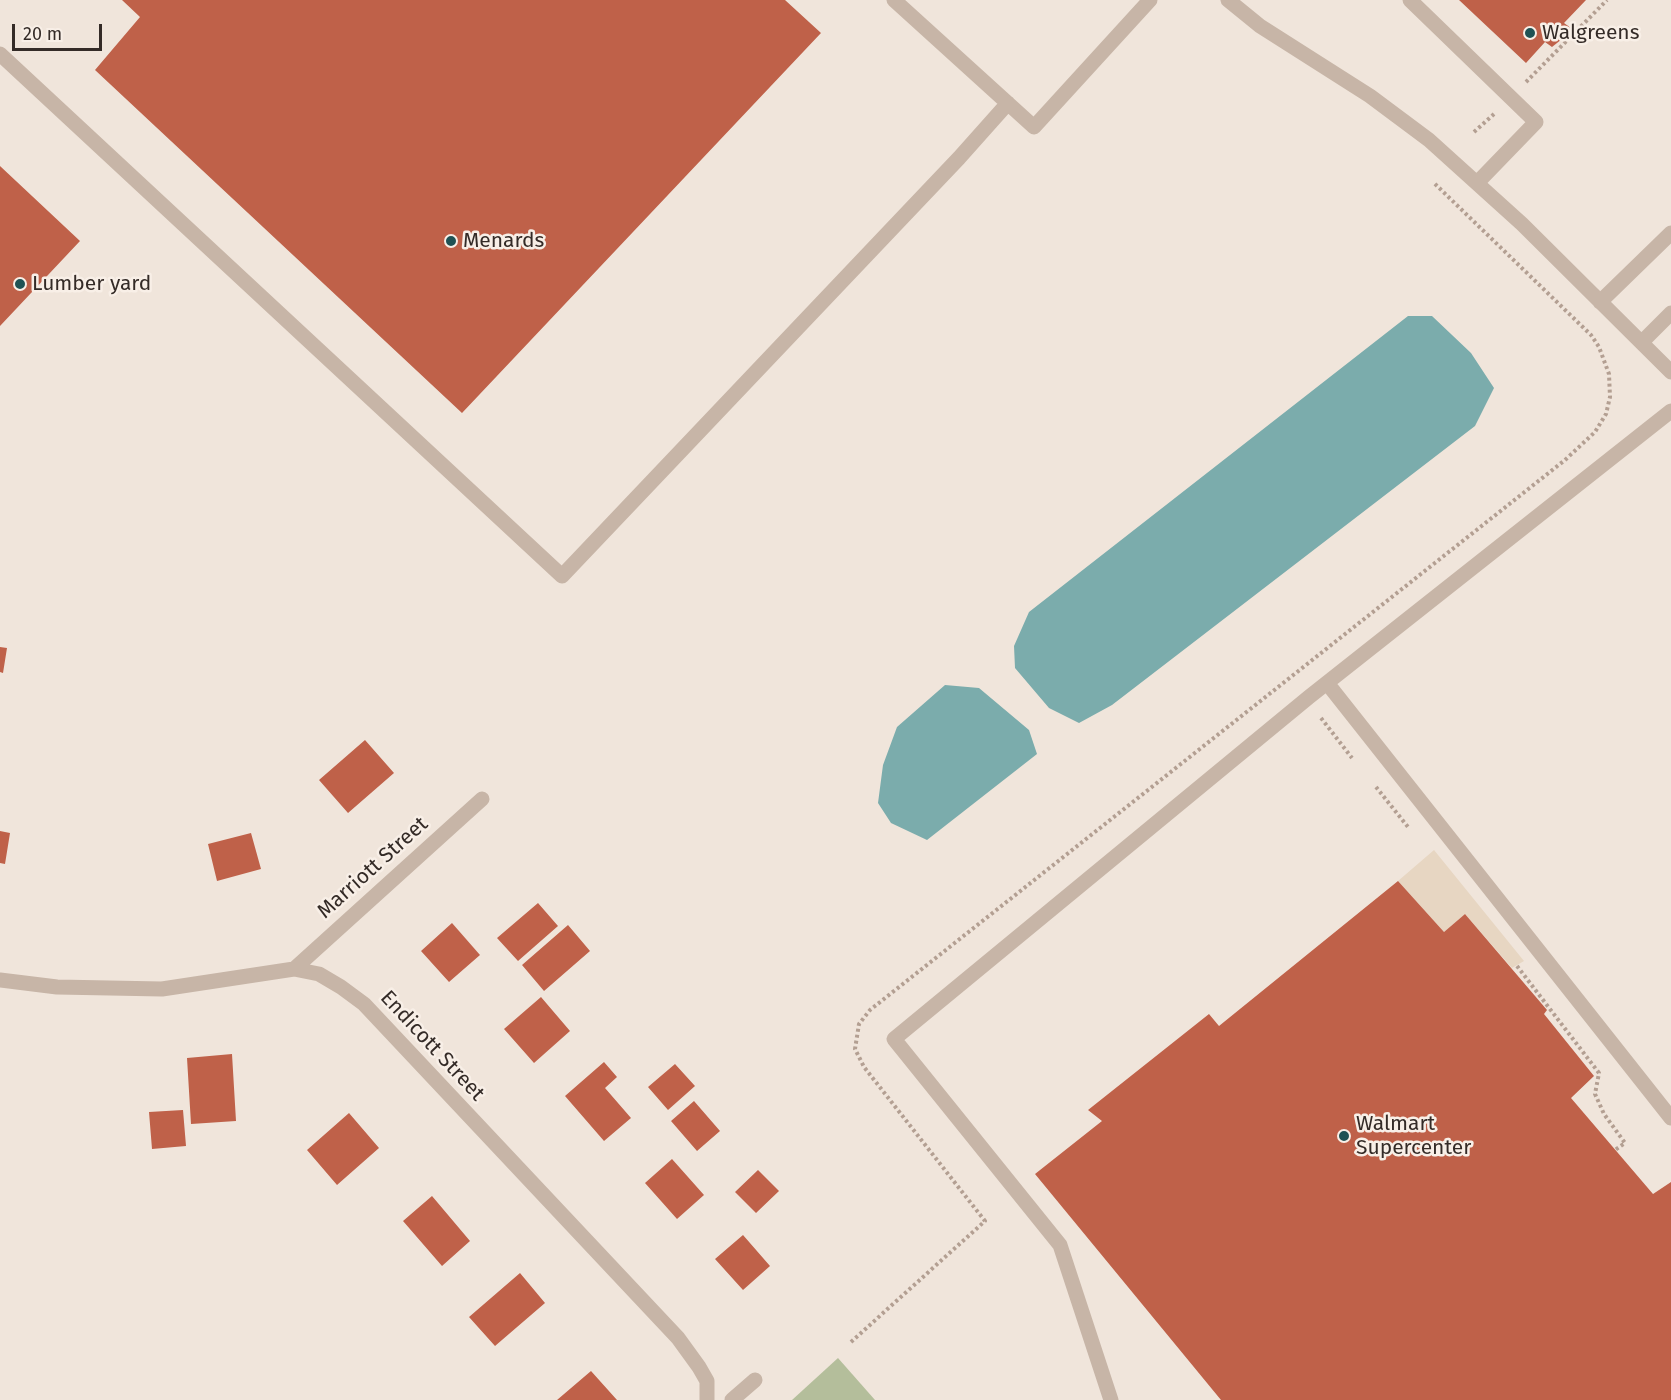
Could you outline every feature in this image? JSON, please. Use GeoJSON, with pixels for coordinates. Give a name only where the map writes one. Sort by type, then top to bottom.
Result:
{"type":"FeatureCollection","features":[{"type":"Feature","properties":{"kind":"street"},"geometry":{"type":"LineString","coordinates":[[894,0],[1034,127],[1149,0]]}},
{"type":"Feature","properties":{"kind":"street"},"geometry":{"type":"LineString","coordinates":[[1228,0],[1268,31],[1397,115],[1429,140],[1522,224],[1671,372]]}},
{"type":"Feature","properties":{"kind":"street"},"geometry":{"type":"LineString","coordinates":[[1410,0],[1536,122],[1477,183]]}},
{"type":"Feature","properties":{"kind":"street"},"geometry":{"type":"LineString","coordinates":[[0,54],[562,576],[959,158],[1008,103]]}},
{"type":"Feature","properties":{"kind":"street"},"geometry":{"type":"LineString","coordinates":[[1600,302],[1671,233]]}},
{"type":"Feature","properties":{"kind":"street"},"geometry":{"type":"LineString","coordinates":[[1642,342],[1671,314]]}},
{"type":"Feature","properties":{"kind":"street"},"geometry":{"type":"LineString","coordinates":[[1111,1400],[1060,1245],[894,1039],[1327,683],[1671,411]]}},
{"type":"Feature","properties":{"kind":"street"},"geometry":{"type":"LineString","coordinates":[[1327,683],[1671,1118]]}},
{"type":"Feature","properties":{"kind":"street","name":"Marriott Street"},"geometry":{"type":"LineString","coordinates":[[294,969],[482,799]]}},
{"type":"Feature","properties":{"kind":"street","name":"Endicott Street"},"geometry":{"type":"LineString","coordinates":[[0,980],[57,987],[162,989],[294,969],[319,974],[341,987],[364,1004],[678,1338],[707,1381],[707,1400]]}},
{"type":"Feature","properties":{"kind":"street"},"geometry":{"type":"LineString","coordinates":[[732,1400],[754,1380]]}},
{"type":"Feature","properties":{"kind":"path"},"geometry":{"type":"LineString","coordinates":[[1525,82],[1607,0]]}},
{"type":"Feature","properties":{"kind":"path"},"geometry":{"type":"LineString","coordinates":[[1474,132],[1494,114]]}},
{"type":"Feature","properties":{"kind":"path"},"geometry":{"type":"LineString","coordinates":[[1321,718],[1352,758]]}},
{"type":"Feature","properties":{"kind":"path"},"geometry":{"type":"LineString","coordinates":[[1376,787],[1408,827]]}},
{"type":"Feature","properties":{"kind":"path"},"geometry":{"type":"LineString","coordinates":[[1516,966],[1599,1073],[1595,1094],[1604,1114],[1625,1143],[1616,1150]]}},
{"type":"Feature","properties":{"kind":"green space"},"geometry":{"type":"Polygon","coordinates":[[[838,1358],[875,1400],[792,1400],[838,1358]]]}},
{"type":"Feature","properties":{"kind":"shaded area"},"geometry":{"type":"Polygon","coordinates":[[[1434,850],[1524,961],[1512,968],[1465,914],[1444,932],[1398,881],[1434,850]]]}},
{"type":"Feature","properties":{"kind":"water"},"geometry":{"type":"Polygon","coordinates":[[[1408,316],[1432,316],[1471,353],[1494,388],[1475,426],[1112,705],[1079,723],[1049,708],[1015,668],[1014,646],[1029,612],[1408,316]]]}},
{"type":"Feature","properties":{"kind":"water"},"geometry":{"type":"Polygon","coordinates":[[[945,685],[979,688],[1029,730],[1037,754],[927,840],[891,823],[878,803],[883,765],[897,727],[945,685]]]}},
{"type":"Feature","properties":{"kind":"building","name":"Menards"},"geometry":{"type":"Polygon","coordinates":[[[122,0],[785,0],[821,33],[462,413],[95,70],[140,17],[122,0]]]}},
{"type":"Feature","properties":{"kind":"building","name":"Walgreens"},"geometry":{"type":"Polygon","coordinates":[[[1459,0],[1586,0],[1564,23],[1571,28],[1562,39],[1552,47],[1545,42],[1526,63],[1459,0]]]}},
{"type":"Feature","properties":{"kind":"building","name":"Lumber yard"},"geometry":{"type":"Polygon","coordinates":[[[0,166],[80,241],[0,326],[0,166]]]}},
{"type":"Feature","properties":{"kind":"building"},"geometry":{"type":"Polygon","coordinates":[[[0,647],[7,648],[3,673],[0,672],[0,647]]]}},
{"type":"Feature","properties":{"kind":"building"},"geometry":{"type":"Polygon","coordinates":[[[365,740],[394,773],[348,813],[319,780],[365,740]]]}},
{"type":"Feature","properties":{"kind":"building"},"geometry":{"type":"Polygon","coordinates":[[[0,831],[10,833],[5,864],[0,863],[0,831]]]}},
{"type":"Feature","properties":{"kind":"building"},"geometry":{"type":"Polygon","coordinates":[[[251,833],[261,869],[217,881],[208,844],[251,833]]]}},
{"type":"Feature","properties":{"kind":"building","name":"Walmart Supercenter"},"geometry":{"type":"Polygon","coordinates":[[[1398,881],[1444,932],[1465,914],[1547,1010],[1544,1014],[1594,1076],[1571,1098],[1653,1194],[1671,1182],[1671,1400],[1221,1400],[1035,1174],[1102,1121],[1088,1110],[1209,1014],[1219,1026],[1398,881]]]}},
{"type":"Feature","properties":{"kind":"building"},"geometry":{"type":"Polygon","coordinates":[[[538,903],[558,926],[518,961],[497,938],[538,903]]]}},
{"type":"Feature","properties":{"kind":"building"},"geometry":{"type":"Polygon","coordinates":[[[452,923],[480,955],[449,982],[421,951],[452,923]]]}},
{"type":"Feature","properties":{"kind":"building"},"geometry":{"type":"Polygon","coordinates":[[[568,925],[590,951],[544,991],[522,965],[568,925]]]}},
{"type":"Feature","properties":{"kind":"building"},"geometry":{"type":"Polygon","coordinates":[[[541,997],[570,1031],[534,1063],[504,1029],[541,997]]]}},
{"type":"Feature","properties":{"kind":"building"},"geometry":{"type":"Polygon","coordinates":[[[232,1054],[236,1121],[191,1124],[187,1058],[232,1054]]]}},
{"type":"Feature","properties":{"kind":"building"},"geometry":{"type":"Polygon","coordinates":[[[604,1062],[617,1077],[605,1088],[631,1118],[604,1141],[565,1096],[604,1062]]]}},
{"type":"Feature","properties":{"kind":"building"},"geometry":{"type":"Polygon","coordinates":[[[675,1064],[695,1086],[668,1110],[648,1087],[675,1064]]]}},
{"type":"Feature","properties":{"kind":"building"},"geometry":{"type":"Polygon","coordinates":[[[694,1101],[720,1131],[697,1151],[671,1121],[694,1101]]]}},
{"type":"Feature","properties":{"kind":"building"},"geometry":{"type":"Polygon","coordinates":[[[183,1110],[186,1146],[152,1149],[149,1112],[183,1110]]]}},
{"type":"Feature","properties":{"kind":"building"},"geometry":{"type":"Polygon","coordinates":[[[349,1113],[379,1148],[337,1185],[307,1150],[349,1113]]]}},
{"type":"Feature","properties":{"kind":"building"},"geometry":{"type":"Polygon","coordinates":[[[672,1159],[704,1195],[677,1219],[645,1183],[672,1159]]]}},
{"type":"Feature","properties":{"kind":"building"},"geometry":{"type":"Polygon","coordinates":[[[758,1170],[779,1191],[756,1213],[735,1192],[758,1170]]]}},
{"type":"Feature","properties":{"kind":"building"},"geometry":{"type":"Polygon","coordinates":[[[432,1196],[470,1241],[442,1266],[403,1221],[432,1196]]]}},
{"type":"Feature","properties":{"kind":"building"},"geometry":{"type":"Polygon","coordinates":[[[743,1235],[770,1266],[743,1290],[715,1259],[743,1235]]]}},
{"type":"Feature","properties":{"kind":"building"},"geometry":{"type":"Polygon","coordinates":[[[520,1273],[545,1303],[495,1346],[469,1317],[520,1273]]]}},
{"type":"Feature","properties":{"kind":"building"},"geometry":{"type":"Polygon","coordinates":[[[591,1371],[617,1400],[557,1400],[591,1371]]]}},
{"type":"Feature","properties":{"kind":"place","name":"Walgreens"},"geometry":{"type":"Point","coordinates":[1530,33]}},
{"type":"Feature","properties":{"kind":"place","name":"Menards"},"geometry":{"type":"Point","coordinates":[451,241]}},
{"type":"Feature","properties":{"kind":"place","name":"Lumber yard"},"geometry":{"type":"Point","coordinates":[20,284]}},
{"type":"Feature","properties":{"kind":"place","name":"Walmart Supercenter"},"geometry":{"type":"Point","coordinates":[1344,1136]}}]}
